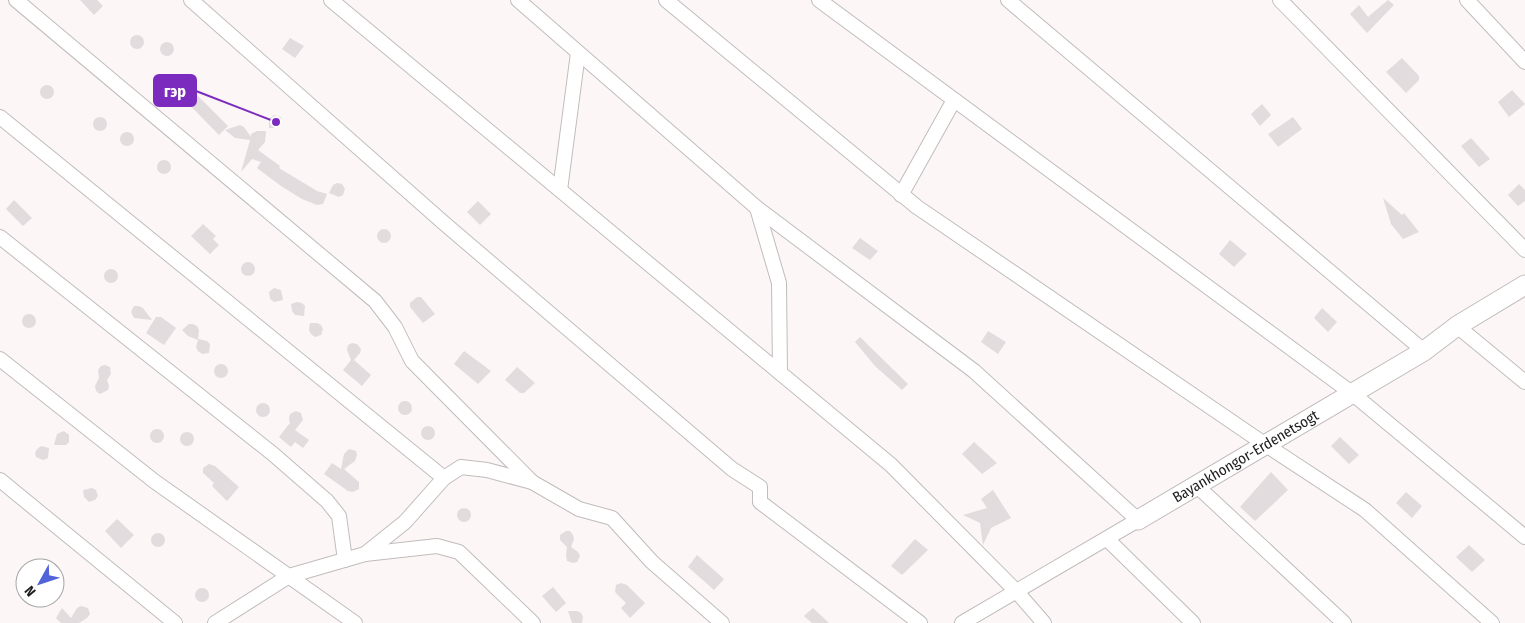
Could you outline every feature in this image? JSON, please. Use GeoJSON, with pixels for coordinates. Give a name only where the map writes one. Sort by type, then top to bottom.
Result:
{"type":"FeatureCollection","features":[{"type":"Feature","properties":{"kind":"street"},"geometry":{"type":"LineString","coordinates":[[16,0],[375,301],[395,327],[412,362],[532,482]]}},
{"type":"Feature","properties":{"kind":"street"},"geometry":{"type":"LineString","coordinates":[[191,0],[445,224],[732,468],[760,487],[760,502],[920,623]]}},
{"type":"Feature","properties":{"kind":"street"},"geometry":{"type":"LineString","coordinates":[[331,0],[891,465],[1017,592],[1044,623]]}},
{"type":"Feature","properties":{"kind":"street"},"geometry":{"type":"LineString","coordinates":[[518,0],[757,208],[974,371],[1138,520]]}},
{"type":"Feature","properties":{"kind":"street"},"geometry":{"type":"LineString","coordinates":[[666,0],[917,207],[1266,445],[1365,510],[1492,623]]}},
{"type":"Feature","properties":{"kind":"street"},"geometry":{"type":"LineString","coordinates":[[819,0],[1353,394],[1525,537]]}},
{"type":"Feature","properties":{"kind":"street"},"geometry":{"type":"LineString","coordinates":[[1008,0],[1424,351]]}},
{"type":"Feature","properties":{"kind":"street"},"geometry":{"type":"LineString","coordinates":[[1280,0],[1525,250]]}},
{"type":"Feature","properties":{"kind":"street"},"geometry":{"type":"LineString","coordinates":[[1467,0],[1525,62]]}},
{"type":"Feature","properties":{"kind":"street"},"geometry":{"type":"LineString","coordinates":[[560,190],[578,53]]}},
{"type":"Feature","properties":{"kind":"street"},"geometry":{"type":"LineString","coordinates":[[901,194],[954,100]]}},
{"type":"Feature","properties":{"kind":"street"},"geometry":{"type":"LineString","coordinates":[[0,117],[444,478]]}},
{"type":"Feature","properties":{"kind":"street"},"geometry":{"type":"LineString","coordinates":[[757,208],[780,283],[780,373]]}},
{"type":"Feature","properties":{"kind":"street"},"geometry":{"type":"LineString","coordinates":[[0,237],[273,454],[327,501],[339,516],[345,560]]}},
{"type":"Feature","properties":{"kind":"street","name":"Bayankhongor-Erdenetsogt"},"geometry":{"type":"LineString","coordinates":[[962,623],[1353,394],[1424,351],[1457,326],[1525,285]]}},
{"type":"Feature","properties":{"kind":"street"},"geometry":{"type":"LineString","coordinates":[[1457,326],[1525,382]]}},
{"type":"Feature","properties":{"kind":"street"},"geometry":{"type":"LineString","coordinates":[[0,359],[154,482],[355,623]]}},
{"type":"Feature","properties":{"kind":"street"},"geometry":{"type":"LineString","coordinates":[[365,554],[405,522],[444,478],[461,466],[487,470],[532,482],[579,509],[612,518],[652,562],[722,623]]}},
{"type":"Feature","properties":{"kind":"street"},"geometry":{"type":"LineString","coordinates":[[0,480],[175,623]]}},
{"type":"Feature","properties":{"kind":"street"},"geometry":{"type":"LineString","coordinates":[[1196,486],[1344,623]]}},
{"type":"Feature","properties":{"kind":"street"},"geometry":{"type":"LineString","coordinates":[[1107,539],[1193,623]]}},
{"type":"Feature","properties":{"kind":"street"},"geometry":{"type":"LineString","coordinates":[[215,623],[290,576],[365,554],[436,546],[459,552],[533,623]]}},
{"type":"Feature","properties":{"kind":"building"},"geometry":{"type":"Polygon","coordinates":[[[80,0],[97,0],[103,6],[94,15],[80,0]]]}},
{"type":"Feature","properties":{"kind":"building"},"geometry":{"type":"Polygon","coordinates":[[[1388,0],[1394,5],[1367,33],[1350,14],[1359,5],[1368,17],[1388,0]]]}},
{"type":"Feature","properties":{"kind":"building"},"geometry":{"type":"Polygon","coordinates":[[[137,35],[142,37],[144,42],[142,47],[137,49],[132,47],[130,42],[132,37],[137,35]]]}},
{"type":"Feature","properties":{"kind":"building"},"geometry":{"type":"Polygon","coordinates":[[[290,38],[304,46],[295,58],[282,49],[290,38]]]}},
{"type":"Feature","properties":{"kind":"building"},"geometry":{"type":"Polygon","coordinates":[[[167,42],[172,44],[174,49],[172,54],[167,56],[162,54],[160,49],[162,44],[167,42]]]}},
{"type":"Feature","properties":{"kind":"building"},"geometry":{"type":"Polygon","coordinates":[[[1402,58],[1419,76],[1419,80],[1406,93],[1386,72],[1402,58]]]}},
{"type":"Feature","properties":{"kind":"building"},"geometry":{"type":"Polygon","coordinates":[[[180,78],[228,126],[219,135],[172,87],[180,78]]]}},
{"type":"Feature","properties":{"kind":"building"},"geometry":{"type":"Polygon","coordinates":[[[47,85],[52,87],[54,92],[52,97],[47,99],[42,97],[40,92],[42,87],[47,85]]]}},
{"type":"Feature","properties":{"kind":"building"},"geometry":{"type":"Polygon","coordinates":[[[1512,90],[1525,104],[1509,117],[1498,102],[1512,90]]]}},
{"type":"Feature","properties":{"kind":"building"},"geometry":{"type":"Polygon","coordinates":[[[1262,104],[1271,115],[1260,126],[1251,114],[1262,104]]]}},
{"type":"Feature","properties":{"kind":"building"},"geometry":{"type":"Polygon","coordinates":[[[274,115],[281,117],[282,123],[278,128],[269,128],[269,119],[274,115]]]}},
{"type":"Feature","properties":{"kind":"building"},"geometry":{"type":"Polygon","coordinates":[[[100,117],[105,119],[107,124],[105,129],[100,131],[95,129],[93,124],[95,119],[100,117]]]}},
{"type":"Feature","properties":{"kind":"building"},"geometry":{"type":"Polygon","coordinates":[[[1293,117],[1302,129],[1278,147],[1268,134],[1293,117]]]}},
{"type":"Feature","properties":{"kind":"building"},"geometry":{"type":"Polygon","coordinates":[[[240,125],[244,127],[251,137],[251,134],[257,131],[266,131],[265,142],[258,150],[280,166],[279,168],[317,191],[327,194],[323,204],[317,205],[302,199],[281,186],[257,168],[261,162],[252,159],[241,172],[250,140],[235,138],[225,130],[240,125]]]}},
{"type":"Feature","properties":{"kind":"building"},"geometry":{"type":"Polygon","coordinates":[[[127,132],[132,134],[134,139],[132,144],[127,146],[122,144],[120,139],[122,134],[127,132]]]}},
{"type":"Feature","properties":{"kind":"building"},"geometry":{"type":"Polygon","coordinates":[[[1471,138],[1490,159],[1479,167],[1461,146],[1471,138]]]}},
{"type":"Feature","properties":{"kind":"building"},"geometry":{"type":"Polygon","coordinates":[[[164,160],[169,162],[171,167],[169,172],[164,174],[159,172],[157,167],[159,162],[164,160]]]}},
{"type":"Feature","properties":{"kind":"building"},"geometry":{"type":"Polygon","coordinates":[[[337,183],[342,184],[345,189],[343,195],[339,197],[329,193],[333,185],[337,183]]]}},
{"type":"Feature","properties":{"kind":"building"},"geometry":{"type":"Polygon","coordinates":[[[1519,184],[1525,190],[1525,201],[1518,206],[1508,195],[1519,184]]]}},
{"type":"Feature","properties":{"kind":"building"},"geometry":{"type":"Polygon","coordinates":[[[1383,198],[1402,215],[1404,213],[1419,232],[1403,239],[1391,224],[1383,198]]]}},
{"type":"Feature","properties":{"kind":"building"},"geometry":{"type":"Polygon","coordinates":[[[14,200],[32,218],[23,226],[6,209],[14,200]]]}},
{"type":"Feature","properties":{"kind":"building"},"geometry":{"type":"Polygon","coordinates":[[[478,201],[491,214],[480,225],[467,212],[478,201]]]}},
{"type":"Feature","properties":{"kind":"building"},"geometry":{"type":"Polygon","coordinates":[[[203,224],[216,236],[213,239],[219,245],[210,254],[191,236],[203,224]]]}},
{"type":"Feature","properties":{"kind":"building"},"geometry":{"type":"Polygon","coordinates":[[[384,229],[389,231],[391,236],[389,241],[384,243],[379,241],[377,236],[379,231],[384,229]]]}},
{"type":"Feature","properties":{"kind":"building"},"geometry":{"type":"Polygon","coordinates":[[[860,238],[878,251],[870,260],[852,248],[860,238]]]}},
{"type":"Feature","properties":{"kind":"building"},"geometry":{"type":"Polygon","coordinates":[[[1230,240],[1247,254],[1234,267],[1219,254],[1230,240]]]}},
{"type":"Feature","properties":{"kind":"building"},"geometry":{"type":"Polygon","coordinates":[[[248,262],[253,264],[255,269],[253,274],[248,276],[243,274],[241,269],[243,264],[248,262]]]}},
{"type":"Feature","properties":{"kind":"building"},"geometry":{"type":"Polygon","coordinates":[[[111,269],[116,271],[118,276],[116,281],[111,283],[106,281],[104,276],[106,271],[111,269]]]}},
{"type":"Feature","properties":{"kind":"building"},"geometry":{"type":"Polygon","coordinates":[[[274,288],[281,290],[283,300],[274,302],[270,299],[269,292],[274,288]]]}},
{"type":"Feature","properties":{"kind":"building"},"geometry":{"type":"Polygon","coordinates":[[[417,297],[421,297],[435,314],[423,323],[410,307],[410,303],[417,297]]]}},
{"type":"Feature","properties":{"kind":"building"},"geometry":{"type":"Polygon","coordinates":[[[297,302],[305,306],[304,316],[295,315],[292,311],[291,304],[297,302]]]}},
{"type":"Feature","properties":{"kind":"building"},"geometry":{"type":"Polygon","coordinates":[[[134,306],[143,308],[152,320],[134,318],[131,312],[134,306]]]}},
{"type":"Feature","properties":{"kind":"building"},"geometry":{"type":"Polygon","coordinates":[[[1322,308],[1337,322],[1328,332],[1314,318],[1322,308]]]}},
{"type":"Feature","properties":{"kind":"building"},"geometry":{"type":"Polygon","coordinates":[[[29,314],[34,316],[36,321],[34,326],[29,328],[24,326],[22,321],[24,316],[29,314]]]}},
{"type":"Feature","properties":{"kind":"building"},"geometry":{"type":"Polygon","coordinates":[[[156,317],[161,317],[176,328],[164,345],[146,333],[156,317]]]}},
{"type":"Feature","properties":{"kind":"building"},"geometry":{"type":"Polygon","coordinates":[[[310,323],[321,325],[323,329],[321,335],[315,337],[311,334],[309,330],[310,323]]]}},
{"type":"Feature","properties":{"kind":"building"},"geometry":{"type":"Polygon","coordinates":[[[189,324],[197,326],[199,330],[198,339],[207,341],[210,344],[209,353],[202,354],[198,351],[196,347],[198,340],[188,336],[182,330],[189,324]]]}},
{"type":"Feature","properties":{"kind":"building"},"geometry":{"type":"Polygon","coordinates":[[[988,331],[1006,342],[998,354],[981,342],[988,331]]]}},
{"type":"Feature","properties":{"kind":"building"},"geometry":{"type":"Polygon","coordinates":[[[860,337],[908,384],[902,390],[875,366],[855,342],[860,337]]]}},
{"type":"Feature","properties":{"kind":"building"},"geometry":{"type":"Polygon","coordinates":[[[352,343],[357,344],[361,349],[354,360],[371,375],[362,386],[343,370],[351,360],[347,350],[348,345],[352,343]]]}},
{"type":"Feature","properties":{"kind":"building"},"geometry":{"type":"Polygon","coordinates":[[[464,351],[491,371],[478,384],[454,364],[464,351]]]}},
{"type":"Feature","properties":{"kind":"building"},"geometry":{"type":"Polygon","coordinates":[[[221,364],[226,366],[228,371],[226,376],[221,378],[216,376],[214,371],[216,366],[221,364]]]}},
{"type":"Feature","properties":{"kind":"building"},"geometry":{"type":"Polygon","coordinates":[[[101,366],[110,367],[111,374],[107,380],[109,386],[108,390],[100,394],[96,391],[95,386],[99,378],[98,370],[101,366]]]}},
{"type":"Feature","properties":{"kind":"building"},"geometry":{"type":"Polygon","coordinates":[[[517,367],[535,383],[524,393],[520,393],[505,380],[517,367]]]}},
{"type":"Feature","properties":{"kind":"building"},"geometry":{"type":"Polygon","coordinates":[[[405,401],[410,403],[412,408],[410,413],[405,415],[400,413],[398,408],[400,403],[405,401]]]}},
{"type":"Feature","properties":{"kind":"building"},"geometry":{"type":"Polygon","coordinates":[[[263,403],[268,405],[270,410],[268,415],[263,417],[258,415],[256,410],[258,405],[263,403]]]}},
{"type":"Feature","properties":{"kind":"building"},"geometry":{"type":"Polygon","coordinates":[[[296,411],[301,413],[303,420],[295,430],[309,440],[303,448],[295,442],[291,447],[279,437],[290,425],[290,414],[296,411]]]}},
{"type":"Feature","properties":{"kind":"building"},"geometry":{"type":"Polygon","coordinates":[[[428,426],[433,428],[435,433],[433,438],[428,440],[423,438],[421,433],[423,428],[428,426]]]}},
{"type":"Feature","properties":{"kind":"building"},"geometry":{"type":"Polygon","coordinates":[[[157,429],[162,431],[164,436],[162,441],[157,443],[152,441],[150,436],[152,431],[157,429]]]}},
{"type":"Feature","properties":{"kind":"building"},"geometry":{"type":"Polygon","coordinates":[[[64,431],[69,435],[69,442],[66,445],[54,445],[57,434],[64,431]]]}},
{"type":"Feature","properties":{"kind":"building"},"geometry":{"type":"Polygon","coordinates":[[[187,432],[192,434],[194,439],[192,444],[187,446],[182,444],[180,439],[182,434],[187,432]]]}},
{"type":"Feature","properties":{"kind":"building"},"geometry":{"type":"Polygon","coordinates":[[[1340,437],[1359,455],[1349,464],[1331,446],[1340,437]]]}},
{"type":"Feature","properties":{"kind":"building"},"geometry":{"type":"Polygon","coordinates":[[[974,442],[997,463],[982,474],[962,454],[974,442]]]}},
{"type":"Feature","properties":{"kind":"building"},"geometry":{"type":"Polygon","coordinates":[[[41,446],[49,448],[48,458],[43,460],[36,457],[35,453],[41,446]]]}},
{"type":"Feature","properties":{"kind":"building"},"geometry":{"type":"Polygon","coordinates":[[[349,449],[356,451],[357,455],[355,461],[344,469],[359,482],[359,489],[353,492],[348,491],[324,474],[332,463],[341,469],[344,454],[349,449]]]}},
{"type":"Feature","properties":{"kind":"building"},"geometry":{"type":"Polygon","coordinates":[[[209,464],[215,466],[239,487],[227,501],[212,486],[214,483],[203,473],[203,468],[209,464]]]}},
{"type":"Feature","properties":{"kind":"building"},"geometry":{"type":"Polygon","coordinates":[[[1271,472],[1288,490],[1255,521],[1240,507],[1271,472]]]}},
{"type":"Feature","properties":{"kind":"building"},"geometry":{"type":"Polygon","coordinates":[[[92,488],[96,490],[98,496],[95,500],[89,502],[84,497],[83,490],[92,488]]]}},
{"type":"Feature","properties":{"kind":"building"},"geometry":{"type":"Polygon","coordinates":[[[993,490],[1011,518],[991,528],[983,545],[980,523],[963,515],[987,508],[981,499],[993,490]]]}},
{"type":"Feature","properties":{"kind":"building"},"geometry":{"type":"Polygon","coordinates":[[[1406,492],[1422,506],[1412,518],[1396,503],[1406,492]]]}},
{"type":"Feature","properties":{"kind":"building"},"geometry":{"type":"Polygon","coordinates":[[[464,508],[469,510],[471,515],[469,520],[464,522],[459,520],[457,515],[459,510],[464,508]]]}},
{"type":"Feature","properties":{"kind":"building"},"geometry":{"type":"Polygon","coordinates":[[[117,519],[134,535],[121,548],[105,531],[117,519]]]}},
{"type":"Feature","properties":{"kind":"building"},"geometry":{"type":"Polygon","coordinates":[[[570,531],[573,535],[574,539],[571,547],[580,556],[577,562],[567,561],[567,547],[560,540],[560,535],[570,531]]]}},
{"type":"Feature","properties":{"kind":"building"},"geometry":{"type":"Polygon","coordinates":[[[158,533],[163,535],[165,540],[163,545],[158,547],[153,545],[151,540],[153,535],[158,533]]]}},
{"type":"Feature","properties":{"kind":"building"},"geometry":{"type":"Polygon","coordinates":[[[915,539],[928,550],[902,575],[891,566],[915,539]]]}},
{"type":"Feature","properties":{"kind":"building"},"geometry":{"type":"Polygon","coordinates":[[[1469,545],[1485,560],[1472,572],[1456,557],[1469,545]]]}},
{"type":"Feature","properties":{"kind":"building"},"geometry":{"type":"Polygon","coordinates":[[[697,555],[724,579],[714,590],[688,567],[697,555]]]}},
{"type":"Feature","properties":{"kind":"building"},"geometry":{"type":"Polygon","coordinates":[[[621,583],[627,585],[645,603],[630,618],[621,608],[626,603],[615,592],[616,585],[621,583]]]}},
{"type":"Feature","properties":{"kind":"building"},"geometry":{"type":"Polygon","coordinates":[[[553,587],[566,603],[556,612],[542,596],[553,587]]]}},
{"type":"Feature","properties":{"kind":"building"},"geometry":{"type":"Polygon","coordinates":[[[202,588],[207,590],[209,595],[207,600],[202,602],[197,600],[195,595],[197,590],[202,588]]]}},
{"type":"Feature","properties":{"kind":"building"},"geometry":{"type":"Polygon","coordinates":[[[81,606],[88,608],[90,614],[79,623],[61,623],[56,618],[62,608],[71,618],[77,608],[81,606]]]}},
{"type":"Feature","properties":{"kind":"building"},"geometry":{"type":"Polygon","coordinates":[[[813,608],[829,623],[812,623],[804,616],[813,608]]]}},
{"type":"Feature","properties":{"kind":"building"},"geometry":{"type":"Polygon","coordinates":[[[568,611],[581,613],[583,617],[582,623],[572,623],[568,611]]]}},
{"type":"Feature","properties":{"kind":"place","name":"гэр"},"geometry":{"type":"Point","coordinates":[276,122]}}]}
